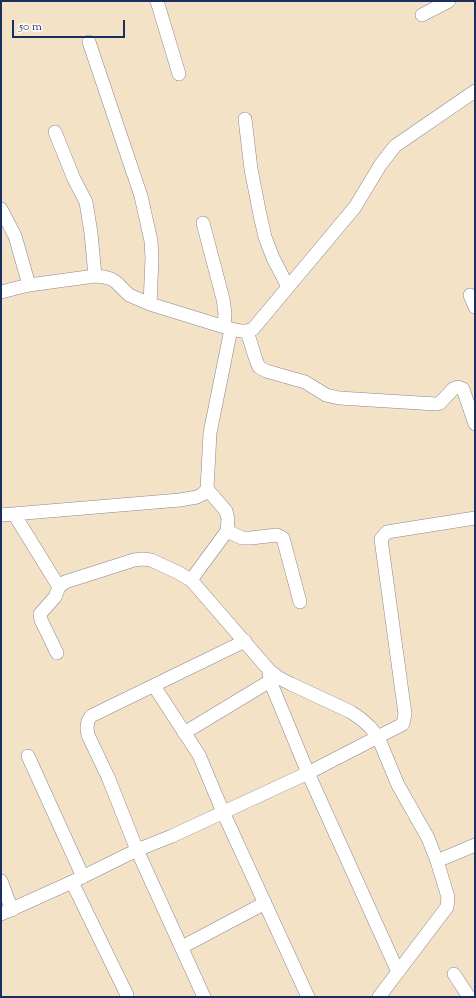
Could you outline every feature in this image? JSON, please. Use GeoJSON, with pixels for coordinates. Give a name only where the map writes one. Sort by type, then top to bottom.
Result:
{"type":"FeatureCollection","features":[{"type":"Feature","properties":{"kind":"street"},"geometry":{"type":"LineString","coordinates":[[157,1],[179,74]]}},
{"type":"Feature","properties":{"kind":"street"},"geometry":{"type":"LineString","coordinates":[[422,15],[449,1]]}},
{"type":"Feature","properties":{"kind":"street"},"geometry":{"type":"LineString","coordinates":[[89,42],[141,196],[152,258],[150,304]]}},
{"type":"Feature","properties":{"kind":"street"},"geometry":{"type":"LineString","coordinates":[[1,292],[29,286],[95,276],[111,279],[129,295],[150,304],[241,331],[247,331],[258,323],[355,207],[381,164],[395,146],[475,92]]}},
{"type":"Feature","properties":{"kind":"street"},"geometry":{"type":"LineString","coordinates":[[245,119],[251,169],[265,237],[273,258],[288,287]]}},
{"type":"Feature","properties":{"kind":"street"},"geometry":{"type":"LineString","coordinates":[[55,132],[74,179],[86,202],[91,233],[95,276]]}},
{"type":"Feature","properties":{"kind":"street"},"geometry":{"type":"LineString","coordinates":[[1,209],[15,236],[29,286]]}},
{"type":"Feature","properties":{"kind":"street"},"geometry":{"type":"LineString","coordinates":[[7,514],[180,500],[198,497],[207,489],[210,433],[228,327],[223,299],[202,223]]}},
{"type":"Feature","properties":{"kind":"street"},"geometry":{"type":"LineString","coordinates":[[247,331],[259,367],[266,371],[305,382],[326,395],[339,398],[436,404],[440,403],[453,389],[458,387],[463,389],[475,424]]}},
{"type":"Feature","properties":{"kind":"street"},"geometry":{"type":"LineString","coordinates":[[191,580],[227,531],[228,520],[226,512],[220,502],[207,489]]}},
{"type":"Feature","properties":{"kind":"street"},"geometry":{"type":"LineString","coordinates":[[7,514],[58,587]]}},
{"type":"Feature","properties":{"kind":"street"},"geometry":{"type":"LineString","coordinates":[[1,881],[6,912],[137,850],[172,836],[308,773],[403,724],[405,714],[381,539],[387,532],[475,518]]}},
{"type":"Feature","properties":{"kind":"street"},"geometry":{"type":"LineString","coordinates":[[227,531],[242,538],[277,535],[283,538],[300,602]]}},
{"type":"Feature","properties":{"kind":"street"},"geometry":{"type":"LineString","coordinates":[[57,653],[41,620],[40,614],[55,597],[58,587],[65,582],[134,560],[143,559],[151,560],[191,580],[245,641],[269,675],[308,773],[398,972]]}},
{"type":"Feature","properties":{"kind":"street"},"geometry":{"type":"LineString","coordinates":[[204,997],[137,850],[108,778],[88,735],[87,728],[88,721],[91,716],[245,641]]}},
{"type":"Feature","properties":{"kind":"street"},"geometry":{"type":"LineString","coordinates":[[269,675],[285,681],[356,715],[370,727],[378,737],[398,785],[428,838],[437,861],[448,897],[447,907],[379,997]]}},
{"type":"Feature","properties":{"kind":"street"},"geometry":{"type":"LineString","coordinates":[[184,733],[269,675]]}},
{"type":"Feature","properties":{"kind":"street"},"geometry":{"type":"LineString","coordinates":[[154,686],[199,756],[223,812],[308,997]]}},
{"type":"Feature","properties":{"kind":"street"},"geometry":{"type":"LineString","coordinates":[[28,756],[77,879],[127,995]]}},
{"type":"Feature","properties":{"kind":"street"},"geometry":{"type":"LineString","coordinates":[[437,861],[475,845]]}},
{"type":"Feature","properties":{"kind":"street"},"geometry":{"type":"LineString","coordinates":[[182,947],[265,903]]}},
{"type":"Feature","properties":{"kind":"street"},"geometry":{"type":"LineString","coordinates":[[454,974],[469,997]]}}]}
